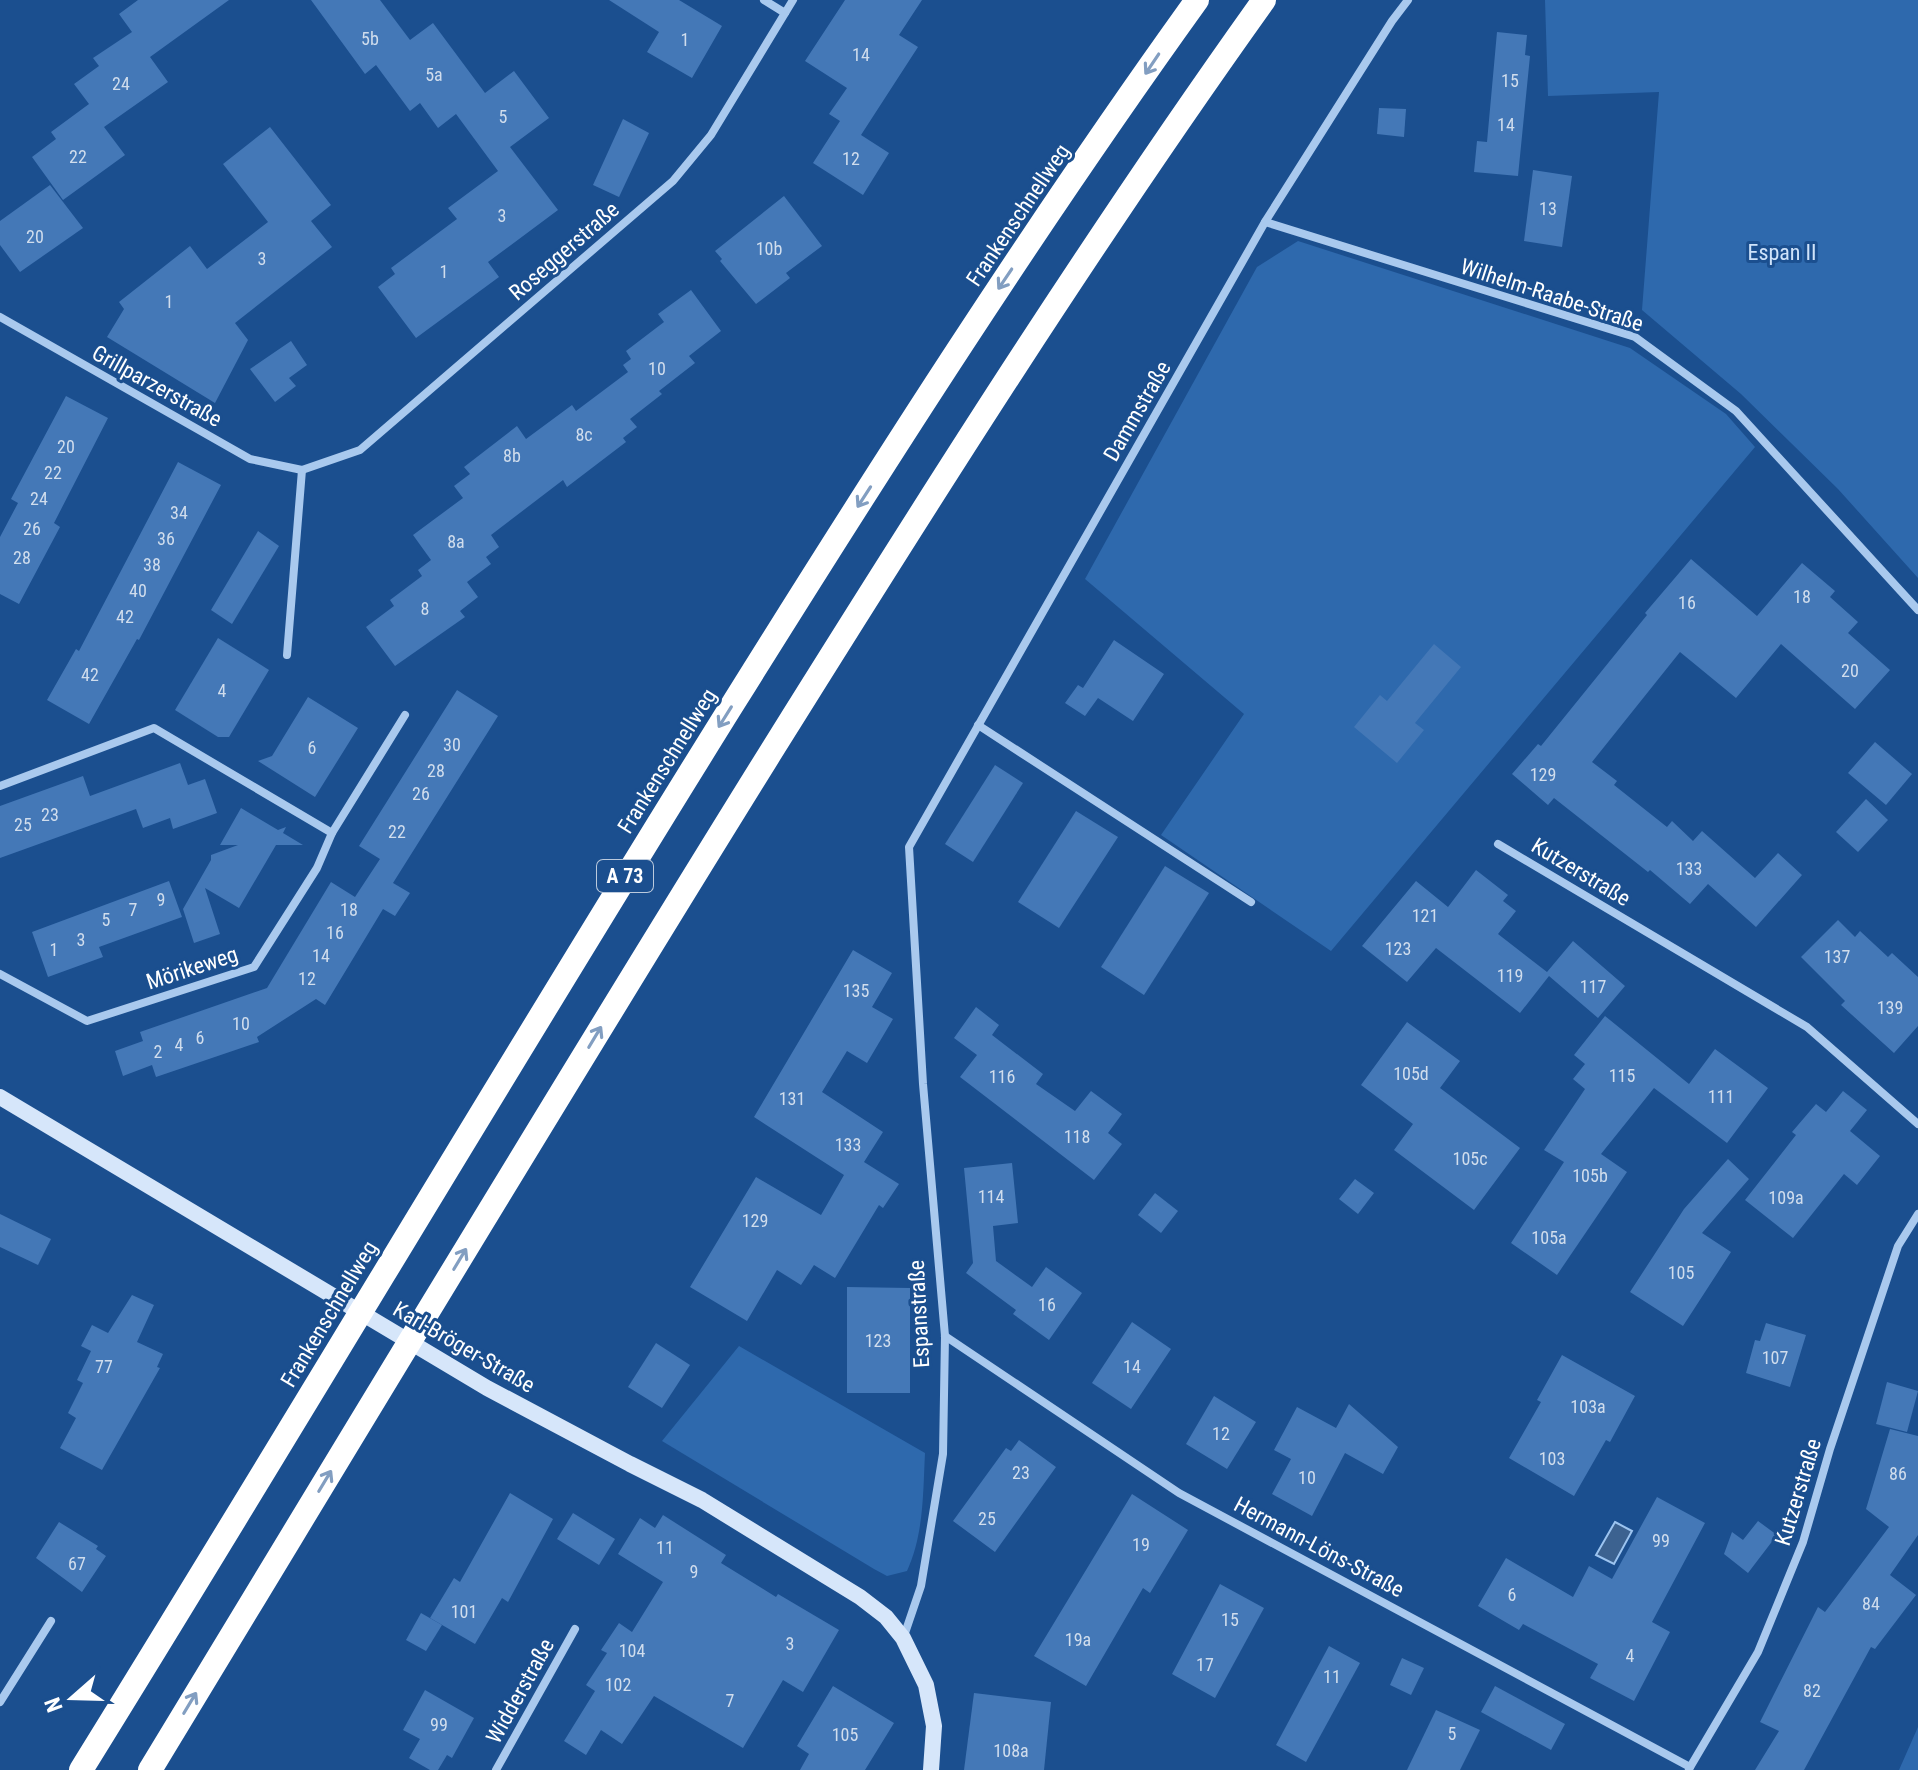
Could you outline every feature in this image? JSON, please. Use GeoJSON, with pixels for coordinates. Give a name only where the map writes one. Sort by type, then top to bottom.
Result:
{"type":"FeatureCollection","features":[{"type":"Feature","properties":{"kind":"highway","name":"Frankenschnellweg"},"geometry":{"type":"LineString","coordinates":[[81,1770],[628,872],[817,568],[993,296],[1197,0]]}},
{"type":"Feature","properties":{"kind":"highway","name":"A 73"},"geometry":{"type":"LineString","coordinates":[[150,1770],[667,918],[867,597],[1038,329],[1264,0]]}},
{"type":"Feature","properties":{"kind":"street"},"geometry":{"type":"LineString","coordinates":[[764,0],[785,13]]}},
{"type":"Feature","properties":{"kind":"street","name":"Roseggerstraße"},"geometry":{"type":"LineString","coordinates":[[302,470],[360,450],[673,181],[711,135],[793,0]]}},
{"type":"Feature","properties":{"kind":"street","name":"Dammstraße"},"geometry":{"type":"LineString","coordinates":[[909,847],[1265,222],[1383,34],[1408,0]]}},
{"type":"Feature","properties":{"kind":"street","name":"Wilhelm-Raabe-Straße"},"geometry":{"type":"LineString","coordinates":[[1265,222],[1635,337],[1736,411],[1918,610]]}},
{"type":"Feature","properties":{"kind":"street","name":"Grillparzerstraße"},"geometry":{"type":"LineString","coordinates":[[0,317],[250,459],[302,470]]}},
{"type":"Feature","properties":{"kind":"street"},"geometry":{"type":"LineString","coordinates":[[287,655],[302,470]]}},
{"type":"Feature","properties":{"kind":"street","name":"Mörikeweg"},"geometry":{"type":"LineString","coordinates":[[0,974],[87,1021],[254,967],[317,868],[332,833],[405,715]]}},
{"type":"Feature","properties":{"kind":"street"},"geometry":{"type":"LineString","coordinates":[[978,725],[1251,902]]}},
{"type":"Feature","properties":{"kind":"street"},"geometry":{"type":"LineString","coordinates":[[0,786],[154,728],[332,833]]}},
{"type":"Feature","properties":{"kind":"street","name":"Kutzerstraße"},"geometry":{"type":"LineString","coordinates":[[1498,844],[1807,1027],[1918,1124]]}},
{"type":"Feature","properties":{"kind":"street","name":"Espanstraße"},"geometry":{"type":"LineString","coordinates":[[903,1638],[921,1586],[943,1454],[945,1336],[923,1084],[909,847]]}},
{"type":"Feature","properties":{"kind":"street","name":"Karl-Bröger-Straße"},"geometry":{"type":"LineString","coordinates":[[0,1097],[487,1388],[702,1500],[860,1597],[886,1617],[903,1638]]}},
{"type":"Feature","properties":{"kind":"street","name":"Kutzerstraße"},"geometry":{"type":"LineString","coordinates":[[1689,1768],[1758,1652],[1803,1542],[1898,1246],[1918,1214]]}},
{"type":"Feature","properties":{"kind":"street","name":"Hermann-Löns-Straße"},"geometry":{"type":"LineString","coordinates":[[945,1336],[1179,1493],[1689,1768]]}},
{"type":"Feature","properties":{"kind":"street"},"geometry":{"type":"LineString","coordinates":[[0,1702],[51,1621]]}},
{"type":"Feature","properties":{"kind":"street","name":"Widderstraße"},"geometry":{"type":"LineString","coordinates":[[496,1770],[575,1629]]}},
{"type":"Feature","properties":{"kind":"street"},"geometry":{"type":"LineString","coordinates":[[903,1638],[928,1689],[934,1726],[931,1770]]}},
{"type":"Feature","properties":{"kind":"green space","name":"Espan II"},"geometry":{"type":"Polygon","coordinates":[[[1545,0],[1918,0],[1918,578],[1838,489],[1741,394],[1642,310],[1659,92],[1548,96],[1545,0]]]}},
{"type":"Feature","properties":{"kind":"green space"},"geometry":{"type":"Polygon","coordinates":[[[1298,241],[1630,348],[1726,414],[1755,447],[1331,951],[1161,835],[1244,714],[1085,579],[1257,267],[1298,241]]]}},
{"type":"Feature","properties":{"kind":"green space"},"geometry":{"type":"Polygon","coordinates":[[[739,1346],[925,1453],[920,1528],[907,1571],[887,1576],[662,1441],[739,1346]]]}},
{"type":"Feature","properties":{"kind":"green space"},"geometry":{"type":"Polygon","coordinates":[[[1918,1727],[1918,1770],[1899,1770],[1918,1727]]]}},
{"type":"Feature","properties":{"kind":"shaded area"},"geometry":{"type":"Polygon","coordinates":[[[1615,1522],[1632,1531],[1614,1564],[1596,1555],[1615,1522]]]}},
{"type":"Feature","properties":{"kind":"building"},"geometry":{"type":"Polygon","coordinates":[[[138,0],[229,0],[150,57],[168,82],[104,127],[125,155],[63,200],[32,157],[56,139],[51,132],[89,104],[74,84],[99,66],[93,58],[132,32],[119,14],[138,0]]]}},
{"type":"Feature","properties":{"kind":"building"},"geometry":{"type":"Polygon","coordinates":[[[311,0],[380,0],[410,40],[433,23],[485,93],[514,71],[549,118],[510,147],[558,210],[488,262],[499,277],[416,338],[378,287],[395,274],[391,268],[457,219],[448,208],[498,171],[456,114],[438,128],[420,103],[410,111],[376,65],[365,74],[311,0]]]}},
{"type":"Feature","properties":{"kind":"building"},"geometry":{"type":"Polygon","coordinates":[[[609,0],[679,0],[722,26],[692,78],[647,52],[659,32],[609,0]]]}},
{"type":"Feature","properties":{"kind":"building"},"geometry":{"type":"Polygon","coordinates":[[[845,0],[922,0],[899,35],[918,47],[861,135],[889,153],[863,195],[813,163],[840,121],[829,114],[847,88],[805,61],[845,0]]]}},
{"type":"Feature","properties":{"kind":"building"},"geometry":{"type":"Polygon","coordinates":[[[1497,32],[1527,35],[1525,55],[1530,56],[1518,176],[1474,172],[1477,141],[1487,142],[1497,32]]]}},
{"type":"Feature","properties":{"kind":"building"},"geometry":{"type":"Polygon","coordinates":[[[1379,108],[1406,109],[1404,137],[1377,134],[1379,108]]]}},
{"type":"Feature","properties":{"kind":"building"},"geometry":{"type":"Polygon","coordinates":[[[623,119],[649,133],[619,197],[593,185],[623,119]]]}},
{"type":"Feature","properties":{"kind":"building"},"geometry":{"type":"Polygon","coordinates":[[[270,127],[331,205],[311,221],[332,247],[235,323],[248,340],[215,403],[107,337],[124,309],[119,302],[190,246],[207,269],[268,222],[223,164],[270,127]]]}},
{"type":"Feature","properties":{"kind":"building"},"geometry":{"type":"Polygon","coordinates":[[[1533,170],[1572,176],[1562,247],[1524,241],[1533,170]]]}},
{"type":"Feature","properties":{"kind":"building"},"geometry":{"type":"Polygon","coordinates":[[[50,185],[83,228],[20,272],[0,245],[0,221],[50,185]]]}},
{"type":"Feature","properties":{"kind":"building"},"geometry":{"type":"Polygon","coordinates":[[[784,196],[822,246],[786,273],[790,278],[756,304],[715,251],[784,196]]]}},
{"type":"Feature","properties":{"kind":"building"},"geometry":{"type":"Polygon","coordinates":[[[691,290],[721,331],[689,356],[695,363],[630,419],[637,427],[623,438],[626,442],[567,487],[563,480],[491,535],[499,547],[486,557],[491,564],[467,582],[478,597],[460,611],[465,617],[395,666],[366,627],[394,606],[390,600],[422,576],[418,570],[431,560],[413,535],[463,498],[454,486],[470,474],[464,467],[517,426],[526,439],[572,405],[576,411],[628,372],[623,365],[631,359],[626,351],[664,322],[658,314],[691,290]]]}},
{"type":"Feature","properties":{"kind":"building"},"geometry":{"type":"Polygon","coordinates":[[[291,341],[307,365],[289,378],[296,386],[275,402],[250,369],[291,341]]]}},
{"type":"Feature","properties":{"kind":"building"},"geometry":{"type":"Polygon","coordinates":[[[66,396],[108,418],[54,523],[60,527],[19,604],[0,594],[0,537],[18,503],[11,499],[66,396]]]}},
{"type":"Feature","properties":{"kind":"building"},"geometry":{"type":"Polygon","coordinates":[[[178,462],[221,485],[139,640],[89,724],[47,700],[76,649],[79,651],[178,462]]]}},
{"type":"Feature","properties":{"kind":"building"},"geometry":{"type":"Polygon","coordinates":[[[258,531],[279,546],[232,624],[211,610],[258,531]]]}},
{"type":"Feature","properties":{"kind":"building"},"geometry":{"type":"Polygon","coordinates":[[[1691,559],[1757,616],[1802,563],[1835,591],[1830,597],[1858,622],[1848,633],[1890,670],[1855,709],[1781,644],[1736,698],[1680,652],[1592,762],[1617,781],[1614,785],[1667,827],[1672,821],[1693,841],[1702,831],[1755,878],[1778,853],[1802,875],[1756,927],[1708,884],[1690,904],[1554,798],[1548,805],[1512,774],[1538,744],[1541,746],[1691,559]]]}},
{"type":"Feature","properties":{"kind":"building"},"geometry":{"type":"Polygon","coordinates":[[[218,638],[269,670],[229,737],[218,737],[175,710],[218,638]]]}},
{"type":"Feature","properties":{"kind":"building"},"geometry":{"type":"Polygon","coordinates":[[[1114,640],[1164,674],[1133,721],[1098,698],[1085,716],[1065,703],[1078,685],[1083,688],[1114,640]]]}},
{"type":"Feature","properties":{"kind":"building"},"geometry":{"type":"Polygon","coordinates":[[[1434,644],[1461,667],[1415,723],[1424,730],[1397,763],[1354,727],[1380,695],[1387,701],[1434,644]]]}},
{"type":"Feature","properties":{"kind":"building"},"geometry":{"type":"Polygon","coordinates":[[[457,690],[498,716],[393,883],[410,893],[395,916],[383,909],[325,1005],[316,999],[257,1037],[259,1042],[156,1077],[152,1065],[123,1076],[115,1051],[143,1041],[140,1032],[267,988],[331,882],[355,897],[380,859],[359,846],[457,690]]]}},
{"type":"Feature","properties":{"kind":"building"},"geometry":{"type":"Polygon","coordinates":[[[308,697],[358,728],[315,797],[258,761],[272,756],[308,697]]]}},
{"type":"Feature","properties":{"kind":"building"},"geometry":{"type":"Polygon","coordinates":[[[1875,742],[1912,774],[1886,805],[1848,773],[1875,742]]]}},
{"type":"Feature","properties":{"kind":"building"},"geometry":{"type":"Polygon","coordinates":[[[180,763],[188,785],[205,779],[217,813],[173,829],[170,818],[143,828],[136,809],[0,858],[0,806],[83,776],[90,796],[180,763]]]}},
{"type":"Feature","properties":{"kind":"building"},"geometry":{"type":"Polygon","coordinates":[[[995,765],[1023,783],[973,862],[945,844],[995,765]]]}},
{"type":"Feature","properties":{"kind":"building"},"geometry":{"type":"Polygon","coordinates":[[[1866,799],[1888,820],[1858,852],[1836,832],[1866,799]]]}},
{"type":"Feature","properties":{"kind":"building"},"geometry":{"type":"Polygon","coordinates":[[[241,808],[278,830],[286,827],[283,833],[303,845],[276,845],[239,908],[205,888],[220,934],[194,943],[183,909],[211,855],[238,845],[220,845],[241,808]]]}},
{"type":"Feature","properties":{"kind":"building"},"geometry":{"type":"Polygon","coordinates":[[[1076,811],[1118,837],[1059,928],[1018,902],[1076,811]]]}},
{"type":"Feature","properties":{"kind":"building"},"geometry":{"type":"Polygon","coordinates":[[[1165,866],[1209,893],[1144,995],[1101,967],[1165,866]]]}},
{"type":"Feature","properties":{"kind":"building"},"geometry":{"type":"Polygon","coordinates":[[[1476,870],[1508,895],[1503,901],[1516,911],[1498,934],[1547,972],[1573,941],[1625,986],[1598,1018],[1549,976],[1520,1013],[1436,948],[1407,982],[1362,946],[1416,881],[1448,907],[1476,870]]]}},
{"type":"Feature","properties":{"kind":"building"},"geometry":{"type":"Polygon","coordinates":[[[169,881],[182,917],[99,947],[103,957],[48,977],[32,932],[169,881]]]}},
{"type":"Feature","properties":{"kind":"building"},"geometry":{"type":"Polygon","coordinates":[[[1838,920],[1855,937],[1860,931],[1888,957],[1892,953],[1918,977],[1918,1026],[1894,1053],[1841,1005],[1845,1001],[1801,957],[1838,920]]]}},
{"type":"Feature","properties":{"kind":"building"},"geometry":{"type":"Polygon","coordinates":[[[853,950],[892,973],[872,1007],[893,1019],[867,1063],[847,1051],[822,1092],[883,1132],[864,1162],[899,1184],[883,1208],[879,1205],[835,1278],[814,1265],[801,1285],[777,1270],[747,1321],[690,1287],[756,1177],[821,1215],[844,1175],[754,1117],[853,950]]]}},
{"type":"Feature","properties":{"kind":"building"},"geometry":{"type":"Polygon","coordinates":[[[976,1007],[999,1025],[992,1035],[1043,1074],[1036,1084],[1075,1111],[1091,1091],[1122,1114],[1108,1133],[1122,1144],[1094,1180],[960,1077],[977,1055],[954,1038],[976,1007]]]}},
{"type":"Feature","properties":{"kind":"building"},"geometry":{"type":"Polygon","coordinates":[[[1605,1016],[1689,1084],[1715,1049],[1768,1088],[1727,1143],[1654,1088],[1601,1154],[1627,1172],[1557,1275],[1511,1243],[1564,1162],[1544,1150],[1585,1089],[1573,1079],[1585,1064],[1574,1055],[1605,1016]]]}},
{"type":"Feature","properties":{"kind":"building"},"geometry":{"type":"Polygon","coordinates":[[[1407,1022],[1460,1061],[1440,1088],[1520,1148],[1474,1210],[1394,1150],[1413,1124],[1361,1085],[1407,1022]]]}},
{"type":"Feature","properties":{"kind":"building"},"geometry":{"type":"Polygon","coordinates":[[[1843,1091],[1867,1110],[1850,1131],[1880,1156],[1857,1185],[1844,1174],[1793,1238],[1745,1200],[1796,1135],[1792,1132],[1816,1104],[1826,1112],[1843,1091]]]}},
{"type":"Feature","properties":{"kind":"building"},"geometry":{"type":"Polygon","coordinates":[[[1728,1159],[1749,1179],[1702,1233],[1731,1252],[1683,1326],[1630,1292],[1684,1209],[1728,1159]]]}},
{"type":"Feature","properties":{"kind":"building"},"geometry":{"type":"Polygon","coordinates":[[[1012,1163],[1018,1223],[993,1226],[996,1261],[1032,1287],[1046,1267],[1082,1293],[1049,1340],[1013,1314],[1016,1310],[966,1273],[973,1263],[964,1168],[1012,1163]]]}},
{"type":"Feature","properties":{"kind":"building"},"geometry":{"type":"Polygon","coordinates":[[[1355,1179],[1374,1193],[1358,1214],[1339,1199],[1355,1179]]]}},
{"type":"Feature","properties":{"kind":"building"},"geometry":{"type":"Polygon","coordinates":[[[1155,1193],[1178,1211],[1161,1233],[1138,1215],[1155,1193]]]}},
{"type":"Feature","properties":{"kind":"building"},"geometry":{"type":"Polygon","coordinates":[[[0,1214],[51,1239],[38,1265],[0,1247],[0,1214]]]}},
{"type":"Feature","properties":{"kind":"building"},"geometry":{"type":"Polygon","coordinates":[[[847,1287],[910,1288],[910,1393],[847,1393],[847,1287]]]}},
{"type":"Feature","properties":{"kind":"building"},"geometry":{"type":"Polygon","coordinates":[[[132,1295],[154,1305],[137,1342],[163,1354],[157,1367],[160,1368],[102,1470],[60,1448],[76,1418],[68,1413],[83,1383],[77,1380],[91,1351],[81,1346],[92,1325],[108,1333],[132,1295]]]}},
{"type":"Feature","properties":{"kind":"building"},"geometry":{"type":"Polygon","coordinates":[[[1132,1322],[1171,1349],[1131,1409],[1092,1383],[1132,1322]]]}},
{"type":"Feature","properties":{"kind":"building"},"geometry":{"type":"Polygon","coordinates":[[[1766,1323],[1806,1335],[1790,1387],[1746,1373],[1755,1340],[1760,1341],[1766,1323]]]}},
{"type":"Feature","properties":{"kind":"building"},"geometry":{"type":"Polygon","coordinates":[[[656,1343],[690,1365],[662,1408],[628,1387],[656,1343]]]}},
{"type":"Feature","properties":{"kind":"building"},"geometry":{"type":"Polygon","coordinates":[[[1562,1355],[1635,1396],[1610,1442],[1606,1440],[1574,1496],[1509,1458],[1541,1402],[1537,1400],[1562,1355]]]}},
{"type":"Feature","properties":{"kind":"building"},"geometry":{"type":"Polygon","coordinates":[[[1887,1382],[1918,1391],[1907,1432],[1876,1424],[1887,1382]]]}},
{"type":"Feature","properties":{"kind":"building"},"geometry":{"type":"Polygon","coordinates":[[[1214,1396],[1256,1422],[1227,1469],[1186,1444],[1214,1396]]]}},
{"type":"Feature","properties":{"kind":"building"},"geometry":{"type":"Polygon","coordinates":[[[1349,1404],[1398,1447],[1383,1474],[1345,1453],[1312,1516],[1272,1494],[1291,1459],[1274,1450],[1297,1407],[1336,1428],[1349,1404]]]}},
{"type":"Feature","properties":{"kind":"building"},"geometry":{"type":"Polygon","coordinates":[[[1890,1429],[1918,1436],[1918,1535],[1890,1575],[1916,1595],[1875,1649],[1871,1647],[1804,1770],[1755,1770],[1779,1731],[1760,1722],[1818,1607],[1825,1612],[1889,1527],[1866,1509],[1890,1429]]]}},
{"type":"Feature","properties":{"kind":"building"},"geometry":{"type":"Polygon","coordinates":[[[1019,1440],[1056,1467],[995,1552],[953,1521],[1006,1448],[1011,1451],[1019,1440]]]}},
{"type":"Feature","properties":{"kind":"building"},"geometry":{"type":"Polygon","coordinates":[[[510,1493],[553,1519],[508,1602],[502,1598],[475,1644],[430,1618],[454,1578],[460,1582],[510,1493]]]}},
{"type":"Feature","properties":{"kind":"building"},"geometry":{"type":"Polygon","coordinates":[[[1132,1494],[1188,1530],[1150,1593],[1143,1588],[1086,1686],[1034,1656],[1132,1494]]]}},
{"type":"Feature","properties":{"kind":"building"},"geometry":{"type":"Polygon","coordinates":[[[1657,1497],[1705,1523],[1652,1622],[1670,1632],[1634,1701],[1590,1678],[1598,1664],[1523,1624],[1519,1630],[1478,1606],[1506,1558],[1573,1597],[1589,1566],[1612,1579],[1657,1497]]]}},
{"type":"Feature","properties":{"kind":"building"},"geometry":{"type":"Polygon","coordinates":[[[573,1513],[615,1539],[599,1565],[557,1539],[573,1513]]]}},
{"type":"Feature","properties":{"kind":"building"},"geometry":{"type":"Polygon","coordinates":[[[663,1515],[726,1555],[721,1563],[776,1597],[778,1594],[839,1630],[803,1692],[783,1680],[743,1748],[654,1696],[622,1744],[601,1730],[586,1755],[564,1741],[595,1691],[586,1685],[607,1653],[601,1650],[619,1623],[632,1632],[663,1582],[618,1554],[640,1518],[655,1528],[663,1515]]]}},
{"type":"Feature","properties":{"kind":"building"},"geometry":{"type":"Polygon","coordinates":[[[1758,1521],[1777,1535],[1748,1573],[1724,1554],[1732,1532],[1743,1540],[1758,1521]]]}},
{"type":"Feature","properties":{"kind":"building"},"geometry":{"type":"Polygon","coordinates":[[[59,1522],[98,1546],[96,1549],[106,1556],[82,1592],[36,1558],[59,1522]]]}},
{"type":"Feature","properties":{"kind":"building"},"geometry":{"type":"Polygon","coordinates":[[[1220,1584],[1264,1608],[1215,1698],[1172,1674],[1220,1584]]]}},
{"type":"Feature","properties":{"kind":"building"},"geometry":{"type":"Polygon","coordinates":[[[421,1613],[442,1625],[426,1651],[406,1640],[421,1613]]]}},
{"type":"Feature","properties":{"kind":"building"},"geometry":{"type":"Polygon","coordinates":[[[1329,1646],[1360,1663],[1306,1762],[1276,1745],[1329,1646]]]}},
{"type":"Feature","properties":{"kind":"building"},"geometry":{"type":"Polygon","coordinates":[[[1402,1658],[1424,1668],[1411,1695],[1390,1685],[1402,1658]]]}},
{"type":"Feature","properties":{"kind":"building"},"geometry":{"type":"Polygon","coordinates":[[[833,1686],[894,1723],[865,1770],[800,1770],[809,1754],[797,1746],[833,1686]]]}},
{"type":"Feature","properties":{"kind":"building"},"geometry":{"type":"Polygon","coordinates":[[[1495,1686],[1565,1724],[1551,1750],[1481,1712],[1495,1686]]]}},
{"type":"Feature","properties":{"kind":"building"},"geometry":{"type":"Polygon","coordinates":[[[425,1690],[474,1718],[452,1758],[447,1755],[438,1770],[430,1770],[409,1758],[420,1739],[403,1730],[425,1690]]]}},
{"type":"Feature","properties":{"kind":"building"},"geometry":{"type":"Polygon","coordinates":[[[974,1693],[1051,1702],[1044,1770],[964,1770],[974,1693]]]}},
{"type":"Feature","properties":{"kind":"building"},"geometry":{"type":"Polygon","coordinates":[[[1436,1710],[1480,1730],[1460,1770],[1407,1770],[1436,1710]]]}}]}
